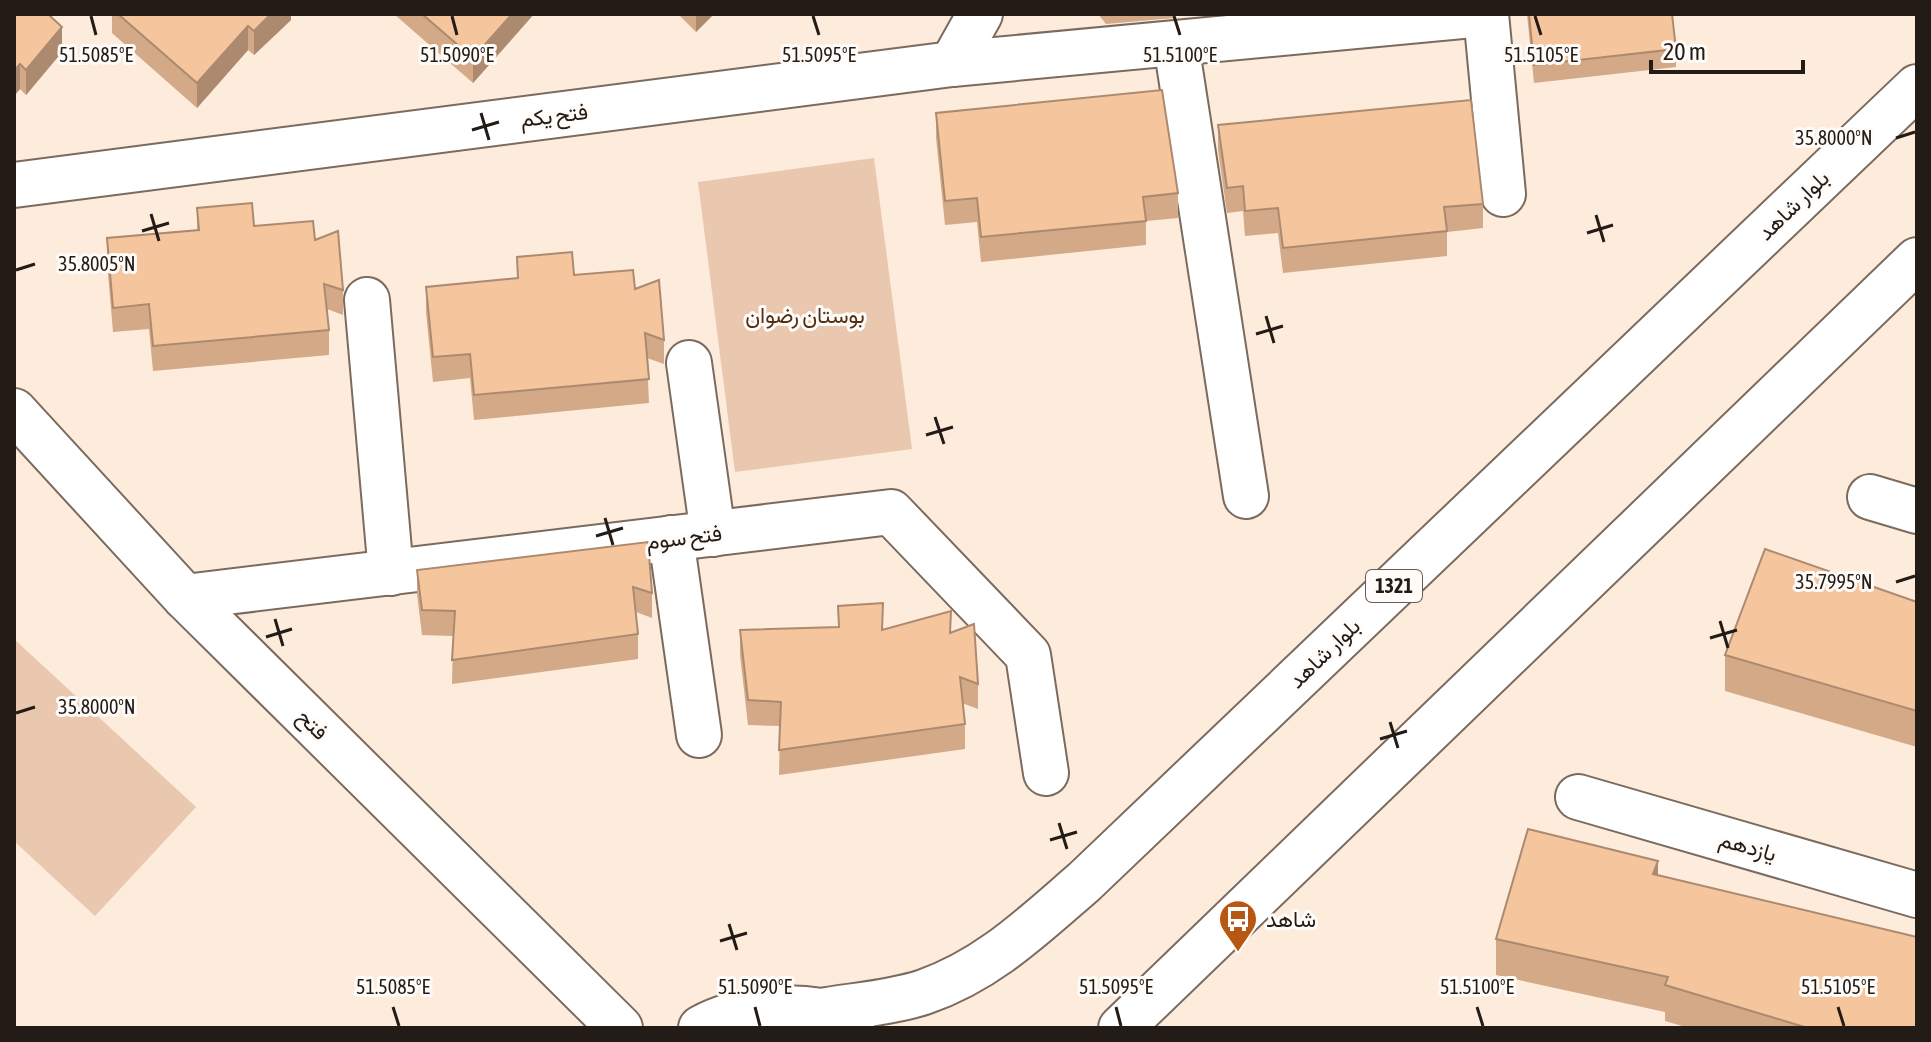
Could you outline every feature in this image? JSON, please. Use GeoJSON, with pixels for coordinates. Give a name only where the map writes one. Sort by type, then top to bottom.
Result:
{"type":"FeatureCollection","features":[{"type":"Feature","properties":{"kind":"street"},"geometry":{"type":"LineString","coordinates":[[952,64],[980,14]]}},
{"type":"Feature","properties":{"kind":"street"},"geometry":{"type":"LineString","coordinates":[[1484,14],[1503,194]]}},
{"type":"Feature","properties":{"kind":"street","name":"فتح یکم"},"geometry":{"type":"LineString","coordinates":[[14,185],[952,64],[1484,14]]}},
{"type":"Feature","properties":{"kind":"street"},"geometry":{"type":"LineString","coordinates":[[1176,44],[1246,496]]}},
{"type":"Feature","properties":{"kind":"street","name":"بلوار شاهد"},"geometry":{"type":"LineString","coordinates":[[827,1010],[920,993],[961,977],[1001,955],[1084,882],[1917,87]]}},
{"type":"Feature","properties":{"kind":"street"},"geometry":{"type":"LineString","coordinates":[[1121,1028],[1917,260]]}},
{"type":"Feature","properties":{"kind":"street"},"geometry":{"type":"LineString","coordinates":[[367,300],[391,573]]}},
{"type":"Feature","properties":{"kind":"street"},"geometry":{"type":"LineString","coordinates":[[689,363],[699,735]]}},
{"type":"Feature","properties":{"kind":"street","name":"فتح"},"geometry":{"type":"LineString","coordinates":[[14,411],[185,597],[620,1028]]}},
{"type":"Feature","properties":{"kind":"street"},"geometry":{"type":"LineString","coordinates":[[1870,497],[1917,511]]}},
{"type":"Feature","properties":{"kind":"street","name":"فتح سوم"},"geometry":{"type":"LineString","coordinates":[[185,597],[891,512],[1028,655],[1046,773]]}},
{"type":"Feature","properties":{"kind":"street","name":"یازدهم"},"geometry":{"type":"LineString","coordinates":[[1578,797],[1917,895]]}},
{"type":"Feature","properties":{"kind":"street"},"geometry":{"type":"LineString","coordinates":[[701,1028],[765,1009],[827,1010],[878,1028]]}},
{"type":"Feature","properties":{"kind":"green space","name":"بوستان رضوان"},"geometry":{"type":"Polygon","coordinates":[[[874,158],[912,449],[735,472],[698,182],[874,158]]]}},
{"type":"Feature","properties":{"kind":"green space"},"geometry":{"type":"Polygon","coordinates":[[[14,639],[196,807],[95,916],[14,841],[14,639]]]}},
{"type":"Feature","properties":{"kind":"building"},"geometry":{"type":"Polygon","coordinates":[[[14,14],[48,14],[62,27],[26,70],[20,64],[14,71],[14,14]]]}},
{"type":"Feature","properties":{"kind":"building"},"geometry":{"type":"Polygon","coordinates":[[[118,14],[271,14],[254,31],[248,26],[197,83],[118,14]]]}},
{"type":"Feature","properties":{"kind":"building"},"geometry":{"type":"Polygon","coordinates":[[[422,14],[512,14],[473,58],[422,14]]]}},
{"type":"Feature","properties":{"kind":"building"},"geometry":{"type":"Polygon","coordinates":[[[1529,14],[1672,14],[1676,49],[1534,65],[1529,14]]]}},
{"type":"Feature","properties":{"kind":"building"},"geometry":{"type":"Polygon","coordinates":[[[1162,90],[1178,193],[1143,197],[1146,221],[981,237],[977,198],[945,201],[936,113],[1162,90]]]}},
{"type":"Feature","properties":{"kind":"building"},"geometry":{"type":"Polygon","coordinates":[[[1471,100],[1483,204],[1444,207],[1447,231],[1283,248],[1278,208],[1245,211],[1243,186],[1227,188],[1218,125],[1471,100]]]}},
{"type":"Feature","properties":{"kind":"building"},"geometry":{"type":"Polygon","coordinates":[[[252,203],[254,226],[313,221],[315,240],[338,231],[343,290],[324,284],[329,330],[153,346],[149,304],[113,308],[107,238],[199,230],[197,208],[252,203]]]}},
{"type":"Feature","properties":{"kind":"building"},"geometry":{"type":"Polygon","coordinates":[[[572,252],[574,275],[633,270],[635,289],[659,280],[664,340],[645,333],[649,379],[474,395],[470,354],[433,357],[426,287],[518,278],[517,257],[572,252]]]}},
{"type":"Feature","properties":{"kind":"building"},"geometry":{"type":"Polygon","coordinates":[[[648,542],[652,593],[633,587],[638,634],[452,660],[455,611],[422,610],[417,570],[648,542]]]}},
{"type":"Feature","properties":{"kind":"building"},"geometry":{"type":"Polygon","coordinates":[[[1765,549],[1917,602],[1917,711],[1725,655],[1765,549]]]}},
{"type":"Feature","properties":{"kind":"building"},"geometry":{"type":"Polygon","coordinates":[[[883,603],[882,630],[951,611],[950,633],[974,624],[978,684],[960,677],[965,724],[779,750],[781,702],[748,700],[740,630],[839,627],[838,606],[883,603]]]}},
{"type":"Feature","properties":{"kind":"building"},"geometry":{"type":"Polygon","coordinates":[[[1528,829],[1658,861],[1653,874],[1917,937],[1917,1028],[1808,1028],[1665,985],[1668,977],[1496,939],[1528,829]]]}},
{"type":"Feature","properties":{"kind":"place","name":"شاهد"},"geometry":{"type":"Point","coordinates":[1238,953]}}]}
